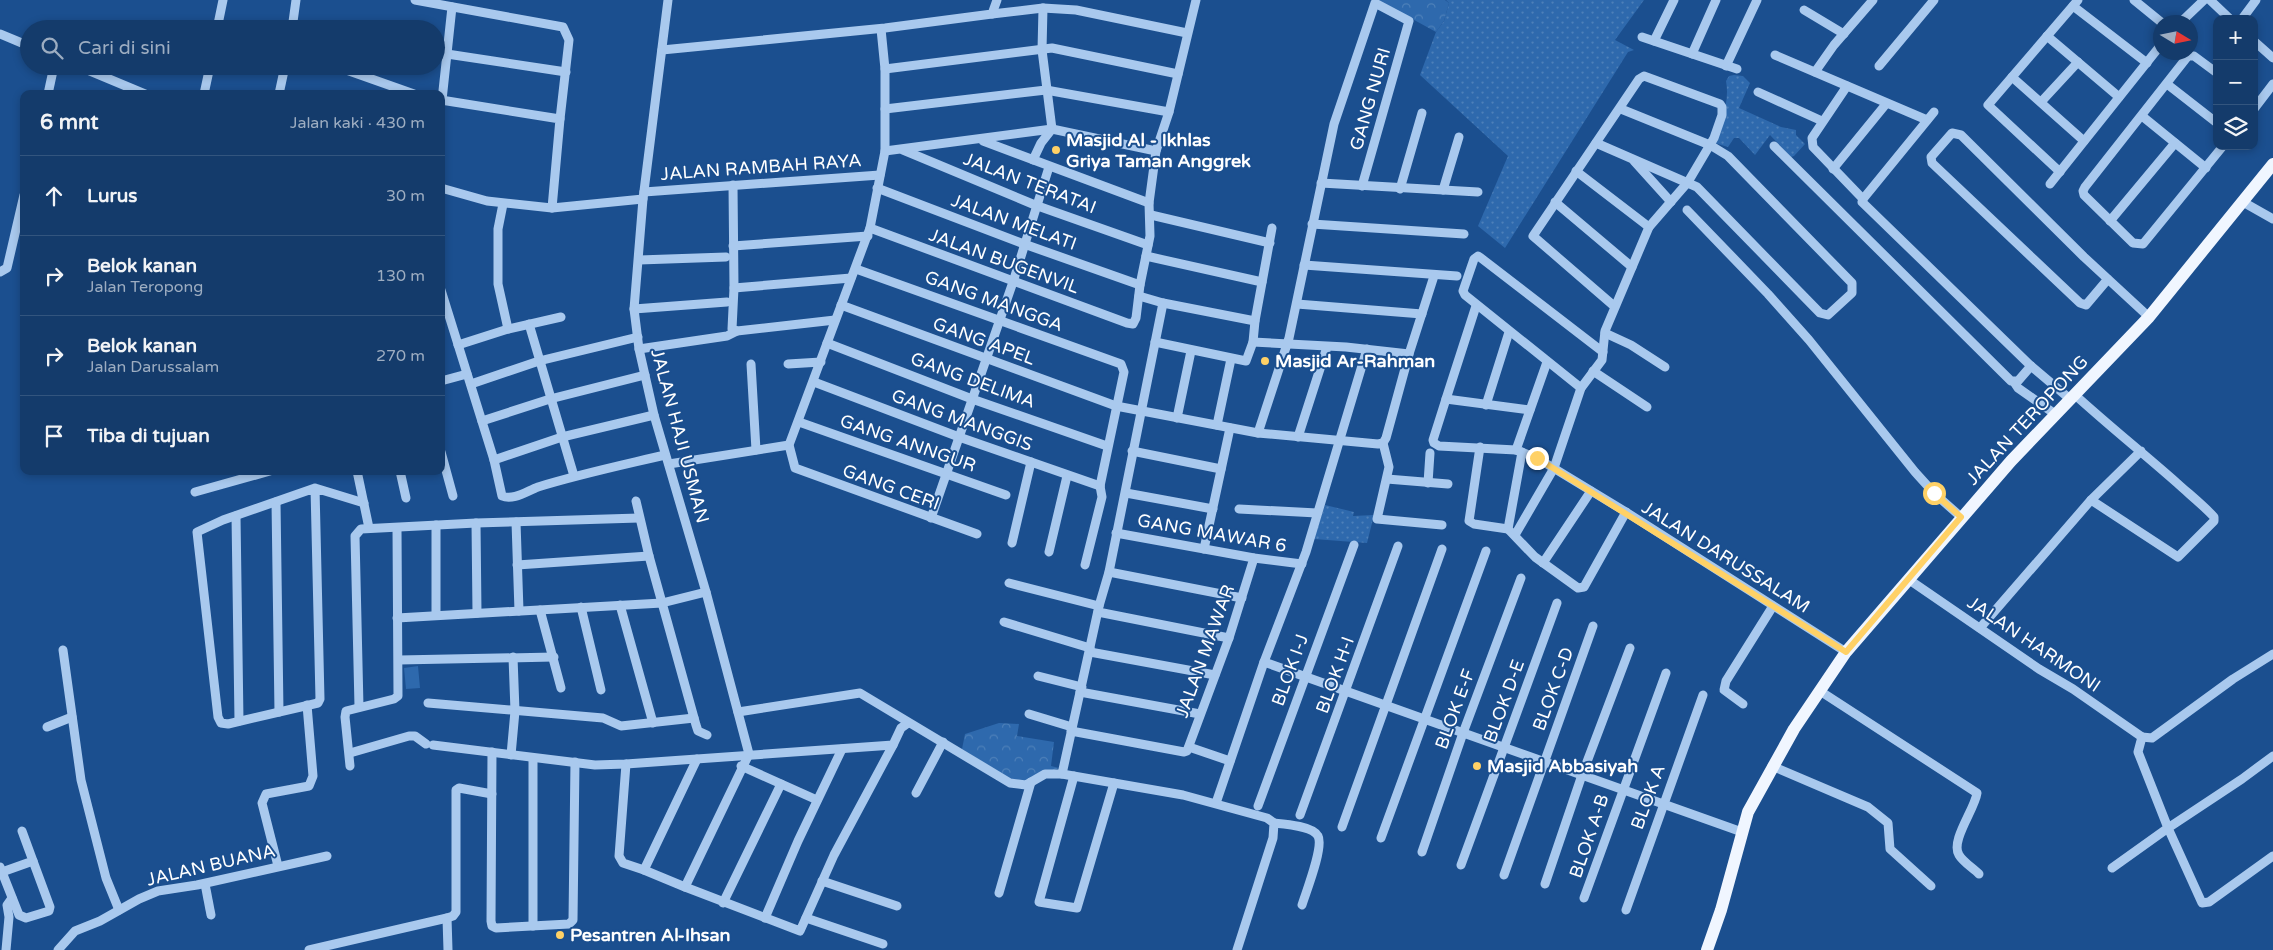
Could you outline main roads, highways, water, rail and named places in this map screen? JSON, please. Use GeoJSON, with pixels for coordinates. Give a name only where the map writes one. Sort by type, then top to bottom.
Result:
{"type":"FeatureCollection","features":[{"type":"Feature","properties":{"kind":"main road","name":"JALAN TEROPONG"},"geometry":{"type":"LineString","coordinates":[[1707,950],[1721,910],[1748,812],[1794,729],[1846,652],[1961,517],[2055,414],[2149,317],[2273,164]]}},
{"type":"Feature","properties":{"kind":"place","name":"Masjid Al - Ikhlas Griya Taman Anggrek"},"geometry":{"type":"Point","coordinates":[1056,150]}},
{"type":"Feature","properties":{"kind":"place","name":"Masjid Ar-Rahman"},"geometry":{"type":"Point","coordinates":[1265,361]}},
{"type":"Feature","properties":{"kind":"place","name":"Masjid Abbasiyah"},"geometry":{"type":"Point","coordinates":[1477,766]}},
{"type":"Feature","properties":{"kind":"place","name":"Pesantren Al-Ihsan"},"geometry":{"type":"Point","coordinates":[560,935]}}]}
